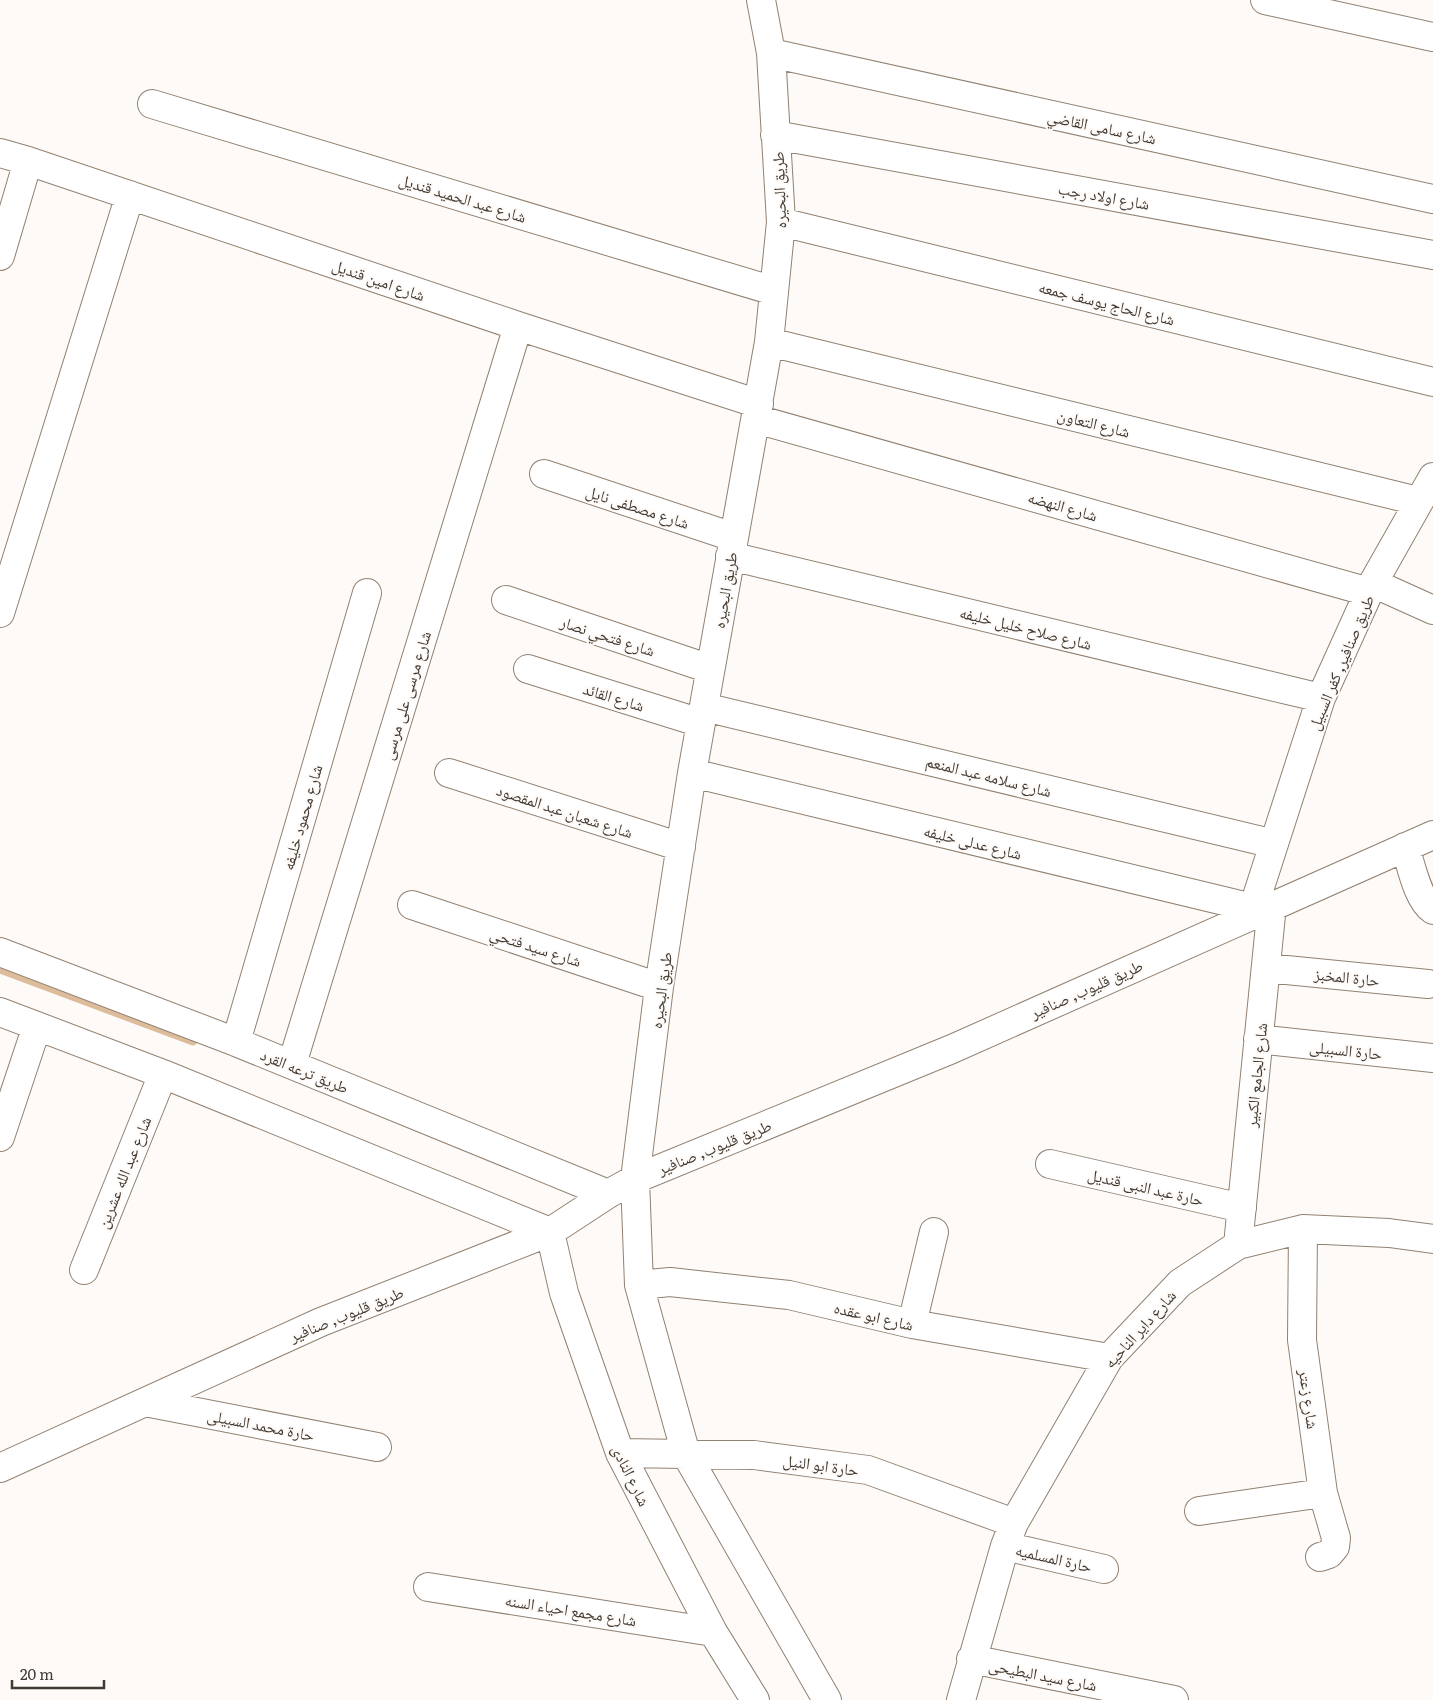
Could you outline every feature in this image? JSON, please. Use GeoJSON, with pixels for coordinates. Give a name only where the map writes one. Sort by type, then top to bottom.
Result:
{"type":"FeatureCollection","features":[{"type":"Feature","properties":{"kind":"street","name":"طريق البحيره"},"geometry":{"type":"LineString","coordinates":[[761,0],[771,53],[781,222],[769,342],[758,412],[692,773],[659,987],[635,1179],[639,1285],[686,1454],[827,1700]]}},
{"type":"Feature","properties":{"kind":"street"},"geometry":{"type":"LineString","coordinates":[[1265,0],[1433,37]]}},
{"type":"Feature","properties":{"kind":"street","name":"شارع سامى القاضي"},"geometry":{"type":"LineString","coordinates":[[771,53],[1433,199]]}},
{"type":"Feature","properties":{"kind":"street","name":"شارع عبد الحميد قنديل"},"geometry":{"type":"LineString","coordinates":[[152,104],[774,291]]}},
{"type":"Feature","properties":{"kind":"street","name":"شارع اولاد رجب"},"geometry":{"type":"LineString","coordinates":[[775,136],[1433,255]]}},
{"type":"Feature","properties":{"kind":"street","name":"شارع امين قنديل"},"geometry":{"type":"LineString","coordinates":[[0,153],[28,160],[130,194],[518,326],[758,412]]}},
{"type":"Feature","properties":{"kind":"street"},"geometry":{"type":"LineString","coordinates":[[0,256],[28,160]]}},
{"type":"Feature","properties":{"kind":"street"},"geometry":{"type":"LineString","coordinates":[[0,613],[130,194]]}},
{"type":"Feature","properties":{"kind":"street","name":"شارع الحاج يوسف جمعه"},"geometry":{"type":"LineString","coordinates":[[781,222],[1433,382]]}},
{"type":"Feature","properties":{"kind":"street","name":"شارع مرسى على مرسى"},"geometry":{"type":"LineString","coordinates":[[292,1064],[518,326]]}},
{"type":"Feature","properties":{"kind":"street","name":"شارع التعاون"},"geometry":{"type":"LineString","coordinates":[[769,342],[1418,501]]}},
{"type":"Feature","properties":{"kind":"street","name":"شارع النهضه"},"geometry":{"type":"LineString","coordinates":[[758,412],[1371,587],[1433,610]]}},
{"type":"Feature","properties":{"kind":"street","name":"شارع مصطفى نايل"},"geometry":{"type":"LineString","coordinates":[[544,474],[732,546]]}},
{"type":"Feature","properties":{"kind":"street","name":"طريق صنافير, كفر السبيل"},"geometry":{"type":"LineString","coordinates":[[1259,909],[1274,844],[1321,698],[1371,587],[1433,477]]}},
{"type":"Feature","properties":{"kind":"street","name":"شارع صلاح خليل خليفه"},"geometry":{"type":"LineString","coordinates":[[732,546],[1321,698]]}},
{"type":"Feature","properties":{"kind":"street","name":"شارع محمود خليفه"},"geometry":{"type":"LineString","coordinates":[[236,1042],[367,593]]}},
{"type":"Feature","properties":{"kind":"street","name":"شارع فتحي نصار"},"geometry":{"type":"LineString","coordinates":[[506,600],[710,669]]}},
{"type":"Feature","properties":{"kind":"street","name":"شارع القائد"},"geometry":{"type":"LineString","coordinates":[[528,669],[702,715]]}},
{"type":"Feature","properties":{"kind":"street","name":"شارع سلامه عبد المنعم"},"geometry":{"type":"LineString","coordinates":[[702,715],[1274,844]]}},
{"type":"Feature","properties":{"kind":"street","name":"شارع شعبان عبد المقصود"},"geometry":{"type":"LineString","coordinates":[[449,773],[681,847]]}},
{"type":"Feature","properties":{"kind":"street","name":"شارع عدلى خليفه"},"geometry":{"type":"LineString","coordinates":[[692,773],[1259,909]]}},
{"type":"Feature","properties":{"kind":"street","name":"طريق قليوب, صنافير"},"geometry":{"type":"LineString","coordinates":[[0,1468],[321,1322],[550,1232],[608,1194],[635,1179],[952,1049],[1259,909],[1433,835]]}},
{"type":"Feature","properties":{"kind":"street"},"geometry":{"type":"LineString","coordinates":[[1405,847],[1421,896],[1433,910]]}},
{"type":"Feature","properties":{"kind":"street","name":"شارع سيد فتحي"},"geometry":{"type":"LineString","coordinates":[[412,905],[659,987]]}},
{"type":"Feature","properties":{"kind":"street","name":"شارع الجامع الكبير"},"geometry":{"type":"LineString","coordinates":[[1238,1245],[1266,968],[1259,909]]}},
{"type":"Feature","properties":{"kind":"street","name":"طريق ترعه القرد"},"geometry":{"type":"LineString","coordinates":[[0,952],[292,1064],[608,1194]]}},
{"type":"Feature","properties":{"kind":"street","name":"حارة المخبز"},"geometry":{"type":"LineString","coordinates":[[1266,968],[1428,984]]}},
{"type":"Feature","properties":{"kind":"street"},"geometry":{"type":"LineString","coordinates":[[0,1012],[163,1074],[550,1232]]}},
{"type":"Feature","properties":{"kind":"street"},"geometry":{"type":"LineString","coordinates":[[0,1137],[37,1026]]}},
{"type":"Feature","properties":{"kind":"street","name":"حارة السبيلى"},"geometry":{"type":"LineString","coordinates":[[1258,1039],[1433,1058]]}},
{"type":"Feature","properties":{"kind":"street","name":"شارع عبد الله عشرين"},"geometry":{"type":"LineString","coordinates":[[84,1270],[163,1074]]}},
{"type":"Feature","properties":{"kind":"street","name":"حارة عبد النبى قنديل"},"geometry":{"type":"LineString","coordinates":[[1050,1164],[1242,1208]]}},
{"type":"Feature","properties":{"kind":"street","name":"شارع داير الناحيه"},"geometry":{"type":"LineString","coordinates":[[960,1700],[1009,1535],[1109,1358],[1180,1282],[1238,1245],[1303,1229],[1390,1233],[1433,1239]]}},
{"type":"Feature","properties":{"kind":"street","name":"شارع زعتر"},"geometry":{"type":"LineString","coordinates":[[1303,1229],[1302,1340],[1324,1493],[1336,1538],[1336,1547],[1329,1554],[1320,1557]]}},
{"type":"Feature","properties":{"kind":"street","name":"شارع النادى"},"geometry":{"type":"LineString","coordinates":[[550,1232],[564,1293],[620,1453],[713,1632],[755,1700]]}},
{"type":"Feature","properties":{"kind":"street"},"geometry":{"type":"LineString","coordinates":[[912,1324],[934,1232]]}},
{"type":"Feature","properties":{"kind":"street","name":"شارع ابو عقده"},"geometry":{"type":"LineString","coordinates":[[639,1285],[670,1282],[790,1295],[912,1324],[1109,1358]]}},
{"type":"Feature","properties":{"kind":"street","name":"حارة محمد السبيلى"},"geometry":{"type":"LineString","coordinates":[[146,1402],[377,1447]]}},
{"type":"Feature","properties":{"kind":"street","name":"حارة ابو النيل"},"geometry":{"type":"LineString","coordinates":[[620,1453],[754,1455],[868,1470],[1009,1535]]}},
{"type":"Feature","properties":{"kind":"street"},"geometry":{"type":"LineString","coordinates":[[1199,1511],[1324,1493]]}},
{"type":"Feature","properties":{"kind":"street","name":"حارة المسلميه"},"geometry":{"type":"LineString","coordinates":[[1009,1535],[1104,1569]]}},
{"type":"Feature","properties":{"kind":"street","name":"شارع مجمع احياء السنه"},"geometry":{"type":"LineString","coordinates":[[428,1587],[713,1632]]}},
{"type":"Feature","properties":{"kind":"street","name":"شارع سيد البطيحى"},"geometry":{"type":"LineString","coordinates":[[971,1659],[1174,1700]]}},
{"type":"Feature","properties":{"kind":"waterway"},"geometry":{"type":"LineString","coordinates":[[0,969],[193,1041]]}}]}
